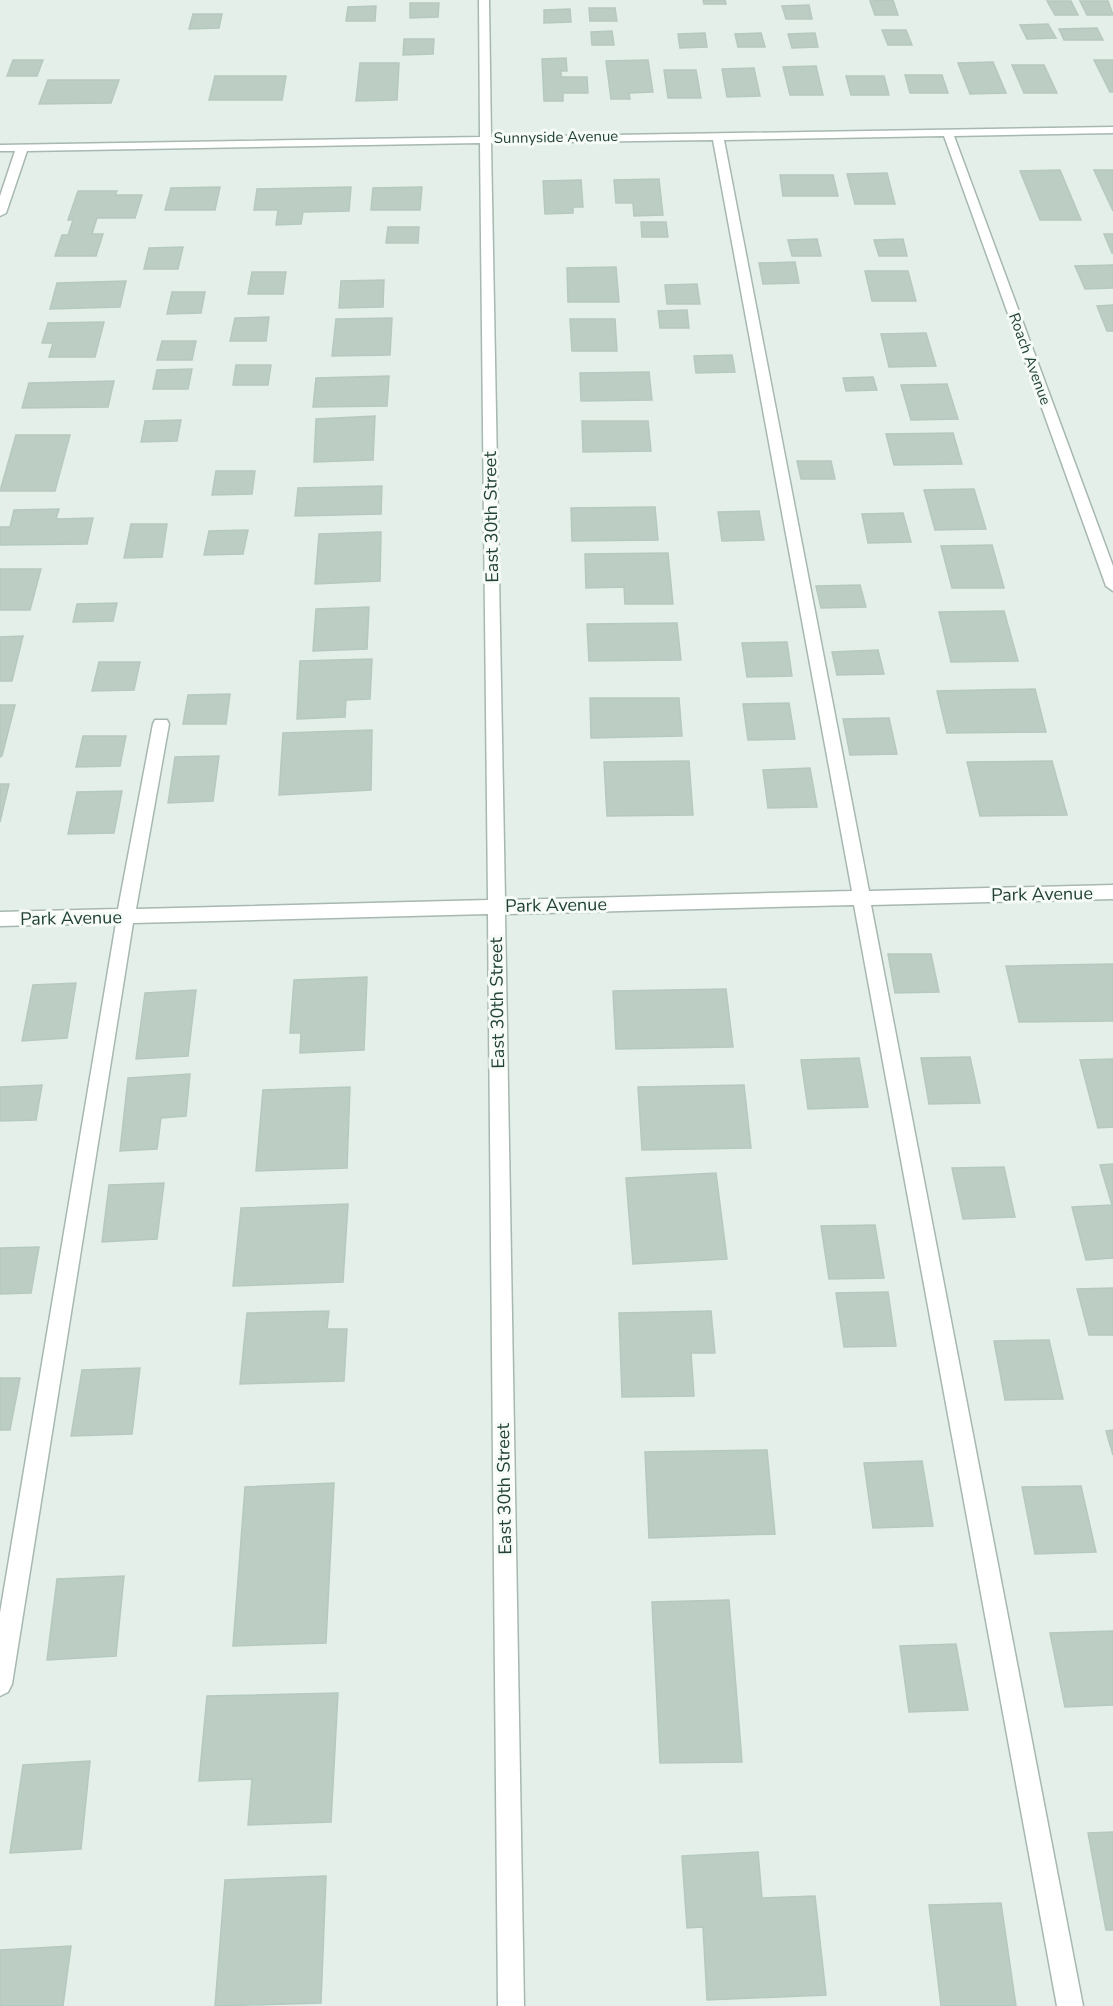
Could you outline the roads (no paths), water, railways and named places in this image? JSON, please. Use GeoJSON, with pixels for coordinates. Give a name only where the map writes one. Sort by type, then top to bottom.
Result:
{"type":"FeatureCollection","features":[{"type":"Feature","properties":{"kind":"street","name":"East 30th Street"},"geometry":{"type":"LineString","coordinates":[[483,0],[511,2006]]}},
{"type":"Feature","properties":{"kind":"street","name":"Sunnyside Avenue"},"geometry":{"type":"LineString","coordinates":[[0,148],[1113,130]]}},
{"type":"Feature","properties":{"kind":"street","name":"Roach Avenue"},"geometry":{"type":"LineString","coordinates":[[948,132],[1113,586]]}},
{"type":"Feature","properties":{"kind":"street"},"geometry":{"type":"LineString","coordinates":[[718,135],[1070,2006]]}},
{"type":"Feature","properties":{"kind":"street"},"geometry":{"type":"LineString","coordinates":[[0,213],[22,148]]}},
{"type":"Feature","properties":{"kind":"street"},"geometry":{"type":"LineString","coordinates":[[0,1684],[125,916],[161,724]]}},
{"type":"Feature","properties":{"kind":"street","name":"Park Avenue"},"geometry":{"type":"LineString","coordinates":[[0,919],[1113,892]]}}]}
